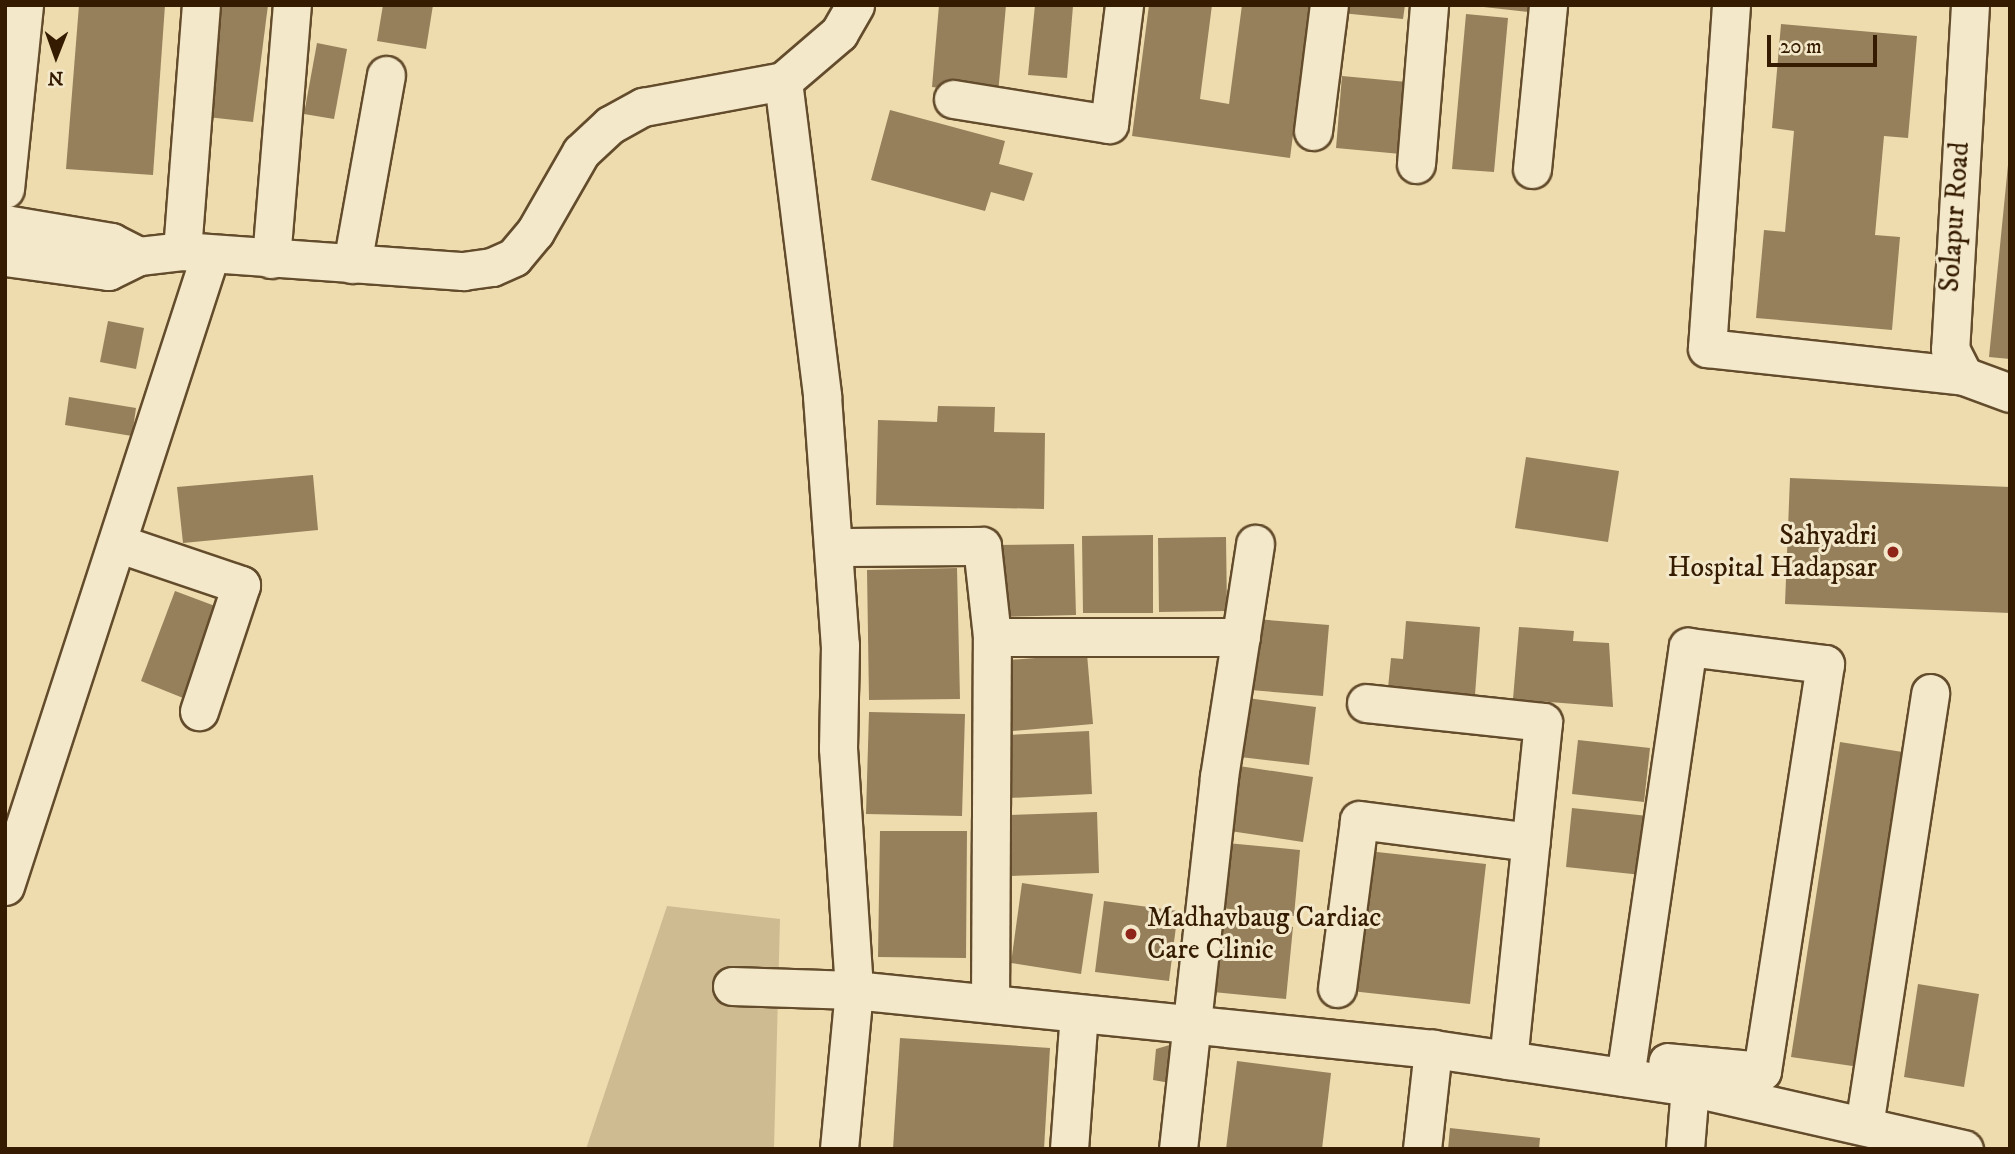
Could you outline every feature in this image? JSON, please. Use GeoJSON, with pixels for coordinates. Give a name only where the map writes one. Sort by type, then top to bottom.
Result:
{"type":"FeatureCollection","features":[{"type":"Feature","properties":{"kind":"street"},"geometry":{"type":"LineString","coordinates":[[5,190],[24,5]]}},
{"type":"Feature","properties":{"kind":"street"},"geometry":{"type":"LineString","coordinates":[[5,886],[117,543],[196,253],[201,5]]}},
{"type":"Feature","properties":{"kind":"street"},"geometry":{"type":"LineString","coordinates":[[271,259],[292,5]]}},
{"type":"Feature","properties":{"kind":"street"},"geometry":{"type":"LineString","coordinates":[[5,257],[108,271],[139,256],[196,253],[352,264],[492,267],[514,257],[535,232],[582,152],[610,125],[643,107],[783,81],[839,33],[855,5]]}},
{"type":"Feature","properties":{"kind":"street"},"geometry":{"type":"LineString","coordinates":[[953,99],[1109,124],[1124,5]]}},
{"type":"Feature","properties":{"kind":"street"},"geometry":{"type":"LineString","coordinates":[[1313,131],[1329,5]]}},
{"type":"Feature","properties":{"kind":"street"},"geometry":{"type":"LineString","coordinates":[[1416,164],[1429,5]]}},
{"type":"Feature","properties":{"kind":"street"},"geometry":{"type":"LineString","coordinates":[[1532,169],[1548,5]]}},
{"type":"Feature","properties":{"kind":"street"},"geometry":{"type":"LineString","coordinates":[[1731,5],[1707,348],[1965,376],[2010,393]]}},
{"type":"Feature","properties":{"kind":"street","name":"Solapur Road"},"geometry":{"type":"LineString","coordinates":[[1965,376],[1950,349],[1948,308],[1970,5]]}},
{"type":"Feature","properties":{"kind":"street"},"geometry":{"type":"LineString","coordinates":[[352,264],[386,75]]}},
{"type":"Feature","properties":{"kind":"street"},"geometry":{"type":"LineString","coordinates":[[783,81],[834,547],[854,990],[839,1149]]}},
{"type":"Feature","properties":{"kind":"street"},"geometry":{"type":"LineString","coordinates":[[5,225],[111,242],[139,256]]}},
{"type":"Feature","properties":{"kind":"street"},"geometry":{"type":"LineString","coordinates":[[117,543],[241,585],[199,711]]}},
{"type":"Feature","properties":{"kind":"street"},"geometry":{"type":"LineString","coordinates":[[1178,1149],[1189,1024],[1255,544]]}},
{"type":"Feature","properties":{"kind":"street"},"geometry":{"type":"LineString","coordinates":[[834,547],[982,546],[992,637],[989,1003]]}},
{"type":"Feature","properties":{"kind":"street"},"geometry":{"type":"LineString","coordinates":[[992,637],[1241,638]]}},
{"type":"Feature","properties":{"kind":"street"},"geometry":{"type":"LineString","coordinates":[[732,986],[854,990],[1433,1049],[1507,1060],[1626,1068],[1762,1071],[1825,664],[1688,647],[1626,1068]]}},
{"type":"Feature","properties":{"kind":"street"},"geometry":{"type":"LineString","coordinates":[[1864,1126],[1930,694]]}},
{"type":"Feature","properties":{"kind":"street"},"geometry":{"type":"LineString","coordinates":[[1366,703],[1543,722],[1507,1060]]}},
{"type":"Feature","properties":{"kind":"street"},"geometry":{"type":"LineString","coordinates":[[1337,988],[1359,820],[1531,842]]}},
{"type":"Feature","properties":{"kind":"street"},"geometry":{"type":"LineString","coordinates":[[1069,1149],[1079,1014]]}},
{"type":"Feature","properties":{"kind":"street"},"geometry":{"type":"LineString","coordinates":[[1422,1149],[1433,1049]]}},
{"type":"Feature","properties":{"kind":"street"},"geometry":{"type":"LineString","coordinates":[[1626,1068],[1690,1087],[1946,1147]]}},
{"type":"Feature","properties":{"kind":"street"},"geometry":{"type":"LineString","coordinates":[[1685,1149],[1690,1087]]}},
{"type":"Feature","properties":{"kind":"shaded area"},"geometry":{"type":"Polygon","coordinates":[[[667,906],[780,919],[774,1149],[586,1149],[667,906]]]}},
{"type":"Feature","properties":{"kind":"building"},"geometry":{"type":"Polygon","coordinates":[[[79,5],[165,5],[153,175],[66,169],[79,5]]]}},
{"type":"Feature","properties":{"kind":"building"},"geometry":{"type":"Polygon","coordinates":[[[213,5],[268,5],[253,122],[198,116],[213,5]]]}},
{"type":"Feature","properties":{"kind":"building"},"geometry":{"type":"Polygon","coordinates":[[[383,5],[433,5],[426,49],[377,41],[383,5]]]}},
{"type":"Feature","properties":{"kind":"building"},"geometry":{"type":"Polygon","coordinates":[[[939,5],[1006,5],[998,94],[932,87],[939,5]]]}},
{"type":"Feature","properties":{"kind":"building"},"geometry":{"type":"Polygon","coordinates":[[[1035,5],[1073,6],[1067,78],[1028,75],[1035,5]]]}},
{"type":"Feature","properties":{"kind":"building"},"geometry":{"type":"Polygon","coordinates":[[[1149,5],[1212,5],[1200,99],[1229,104],[1242,5],[1310,5],[1290,158],[1132,136],[1149,5]]]}},
{"type":"Feature","properties":{"kind":"building"},"geometry":{"type":"Polygon","coordinates":[[[1341,5],[1405,5],[1403,19],[1341,13],[1341,5]]]}},
{"type":"Feature","properties":{"kind":"building"},"geometry":{"type":"Polygon","coordinates":[[[1466,5],[1529,5],[1529,12],[1466,5]]]}},
{"type":"Feature","properties":{"kind":"building"},"geometry":{"type":"Polygon","coordinates":[[[1466,14],[1508,18],[1494,172],[1452,169],[1466,14]]]}},
{"type":"Feature","properties":{"kind":"building"},"geometry":{"type":"Polygon","coordinates":[[[1781,24],[1917,36],[1908,138],[1884,136],[1875,235],[1900,237],[1892,330],[1756,318],[1764,230],[1785,232],[1794,131],[1772,128],[1781,24]]]}},
{"type":"Feature","properties":{"kind":"building"},"geometry":{"type":"Polygon","coordinates":[[[317,43],[347,49],[334,119],[304,114],[317,43]]]}},
{"type":"Feature","properties":{"kind":"building"},"geometry":{"type":"Polygon","coordinates":[[[1342,76],[1407,82],[1401,154],[1336,148],[1342,76]]]}},
{"type":"Feature","properties":{"kind":"building"},"geometry":{"type":"Polygon","coordinates":[[[890,110],[1005,141],[999,164],[1033,173],[1024,201],[991,192],[985,211],[871,180],[890,110]]]}},
{"type":"Feature","properties":{"kind":"building"},"geometry":{"type":"Polygon","coordinates":[[[2010,165],[2010,359],[1989,357],[2010,165]]]}},
{"type":"Feature","properties":{"kind":"building"},"geometry":{"type":"Polygon","coordinates":[[[108,321],[144,328],[136,369],[100,362],[108,321]]]}},
{"type":"Feature","properties":{"kind":"building"},"geometry":{"type":"Polygon","coordinates":[[[69,397],[136,408],[132,436],[65,425],[69,397]]]}},
{"type":"Feature","properties":{"kind":"building"},"geometry":{"type":"Polygon","coordinates":[[[938,406],[995,407],[994,432],[1045,433],[1044,509],[876,505],[878,420],[937,422],[938,406]]]}},
{"type":"Feature","properties":{"kind":"building"},"geometry":{"type":"Polygon","coordinates":[[[1526,457],[1619,471],[1608,542],[1515,528],[1526,457]]]}},
{"type":"Feature","properties":{"kind":"building"},"geometry":{"type":"Polygon","coordinates":[[[313,475],[318,530],[183,543],[177,487],[313,475]]]}},
{"type":"Feature","properties":{"kind":"building"},"geometry":{"type":"Polygon","coordinates":[[[1790,478],[2010,487],[2010,613],[1785,604],[1790,478]]]}},
{"type":"Feature","properties":{"kind":"building"},"geometry":{"type":"Polygon","coordinates":[[[1153,535],[1153,613],[1083,613],[1082,536],[1153,535]]]}},
{"type":"Feature","properties":{"kind":"building"},"geometry":{"type":"Polygon","coordinates":[[[1226,537],[1227,611],[1159,612],[1158,538],[1226,537]]]}},
{"type":"Feature","properties":{"kind":"building"},"geometry":{"type":"Polygon","coordinates":[[[1074,544],[1076,615],[996,617],[995,545],[1074,544]]]}},
{"type":"Feature","properties":{"kind":"building"},"geometry":{"type":"Polygon","coordinates":[[[957,568],[960,699],[869,700],[867,570],[957,568]]]}},
{"type":"Feature","properties":{"kind":"building"},"geometry":{"type":"Polygon","coordinates":[[[175,591],[223,609],[188,700],[141,681],[175,591]]]}},
{"type":"Feature","properties":{"kind":"building"},"geometry":{"type":"Polygon","coordinates":[[[1256,619],[1329,625],[1323,696],[1250,690],[1256,619]]]}},
{"type":"Feature","properties":{"kind":"building"},"geometry":{"type":"Polygon","coordinates":[[[1406,621],[1480,627],[1475,695],[1388,688],[1391,658],[1403,659],[1406,621]]]}},
{"type":"Feature","properties":{"kind":"building"},"geometry":{"type":"Polygon","coordinates":[[[1519,627],[1574,631],[1573,641],[1609,643],[1613,707],[1513,699],[1519,627]]]}},
{"type":"Feature","properties":{"kind":"building"},"geometry":{"type":"Polygon","coordinates":[[[1087,654],[1093,724],[1013,731],[1008,660],[1087,654]]]}},
{"type":"Feature","properties":{"kind":"building"},"geometry":{"type":"Polygon","coordinates":[[[1247,698],[1316,707],[1309,765],[1240,757],[1247,698]]]}},
{"type":"Feature","properties":{"kind":"building"},"geometry":{"type":"Polygon","coordinates":[[[869,712],[965,714],[962,816],[866,814],[869,712]]]}},
{"type":"Feature","properties":{"kind":"building"},"geometry":{"type":"Polygon","coordinates":[[[1089,731],[1092,794],[1010,798],[1007,735],[1089,731]]]}},
{"type":"Feature","properties":{"kind":"building"},"geometry":{"type":"Polygon","coordinates":[[[1578,740],[1650,748],[1644,802],[1572,794],[1578,740]]]}},
{"type":"Feature","properties":{"kind":"building"},"geometry":{"type":"Polygon","coordinates":[[[1840,742],[1915,754],[1866,1068],[1791,1057],[1840,742]]]}},
{"type":"Feature","properties":{"kind":"building"},"geometry":{"type":"Polygon","coordinates":[[[1239,766],[1313,777],[1303,842],[1230,831],[1239,766]]]}},
{"type":"Feature","properties":{"kind":"building"},"geometry":{"type":"Polygon","coordinates":[[[1572,808],[1648,816],[1642,875],[1566,867],[1572,808]]]}},
{"type":"Feature","properties":{"kind":"building"},"geometry":{"type":"Polygon","coordinates":[[[1097,812],[1099,873],[1010,876],[1007,815],[1097,812]]]}},
{"type":"Feature","properties":{"kind":"building"},"geometry":{"type":"Polygon","coordinates":[[[880,831],[967,831],[966,958],[878,957],[880,831]]]}},
{"type":"Feature","properties":{"kind":"building"},"geometry":{"type":"Polygon","coordinates":[[[1227,843],[1300,850],[1294,916],[1221,908],[1227,843]]]}},
{"type":"Feature","properties":{"kind":"building"},"geometry":{"type":"Polygon","coordinates":[[[1368,851],[1486,864],[1470,1004],[1351,991],[1368,851]]]}},
{"type":"Feature","properties":{"kind":"building"},"geometry":{"type":"Polygon","coordinates":[[[1022,883],[1093,894],[1081,974],[1011,963],[1022,883]]]}},
{"type":"Feature","properties":{"kind":"building"},"geometry":{"type":"Polygon","coordinates":[[[1104,901],[1178,911],[1169,981],[1095,972],[1104,901]]]}},
{"type":"Feature","properties":{"kind":"building"},"geometry":{"type":"Polygon","coordinates":[[[1220,920],[1293,927],[1286,999],[1213,992],[1220,920]]]}},
{"type":"Feature","properties":{"kind":"building"},"geometry":{"type":"Polygon","coordinates":[[[1918,984],[1979,994],[1964,1087],[1904,1077],[1918,984]]]}},
{"type":"Feature","properties":{"kind":"building"},"geometry":{"type":"Polygon","coordinates":[[[900,1038],[1050,1048],[1044,1149],[893,1149],[900,1038]]]}},
{"type":"Feature","properties":{"kind":"building"},"geometry":{"type":"Polygon","coordinates":[[[1173,1044],[1176,1084],[1153,1080],[1156,1049],[1173,1044]]]}},
{"type":"Feature","properties":{"kind":"building"},"geometry":{"type":"Polygon","coordinates":[[[1237,1061],[1331,1073],[1322,1149],[1226,1149],[1237,1061]]]}},
{"type":"Feature","properties":{"kind":"building"},"geometry":{"type":"Polygon","coordinates":[[[1450,1128],[1540,1138],[1539,1149],[1448,1149],[1450,1128]]]}},
{"type":"Feature","properties":{"kind":"place","name":"Sahyadri Hospital Hadapsar"},"geometry":{"type":"Point","coordinates":[1893,552]}},
{"type":"Feature","properties":{"kind":"place","name":"Madhavbaug Cardiac Care Clinic"},"geometry":{"type":"Point","coordinates":[1131,934]}}]}
